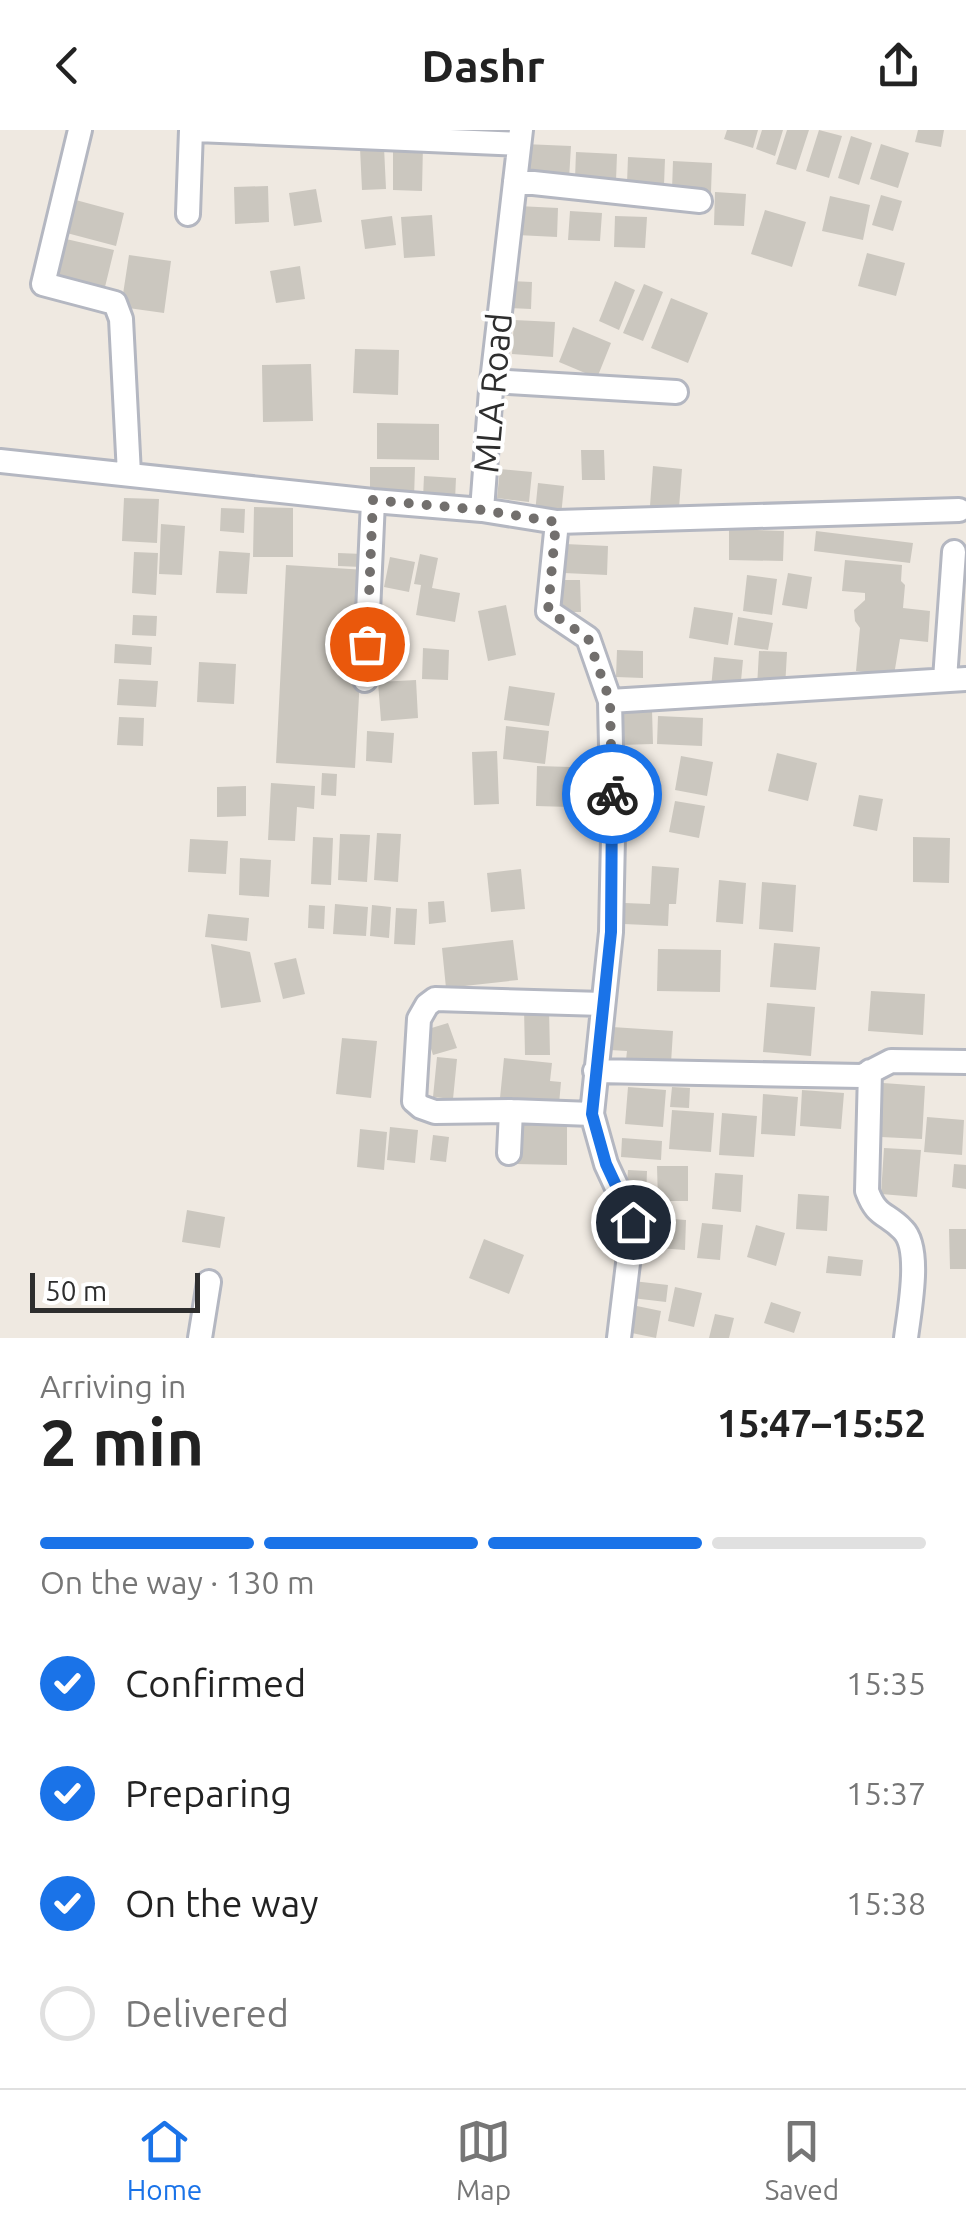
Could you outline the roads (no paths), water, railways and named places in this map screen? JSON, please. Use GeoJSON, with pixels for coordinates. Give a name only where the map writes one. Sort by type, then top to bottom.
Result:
{"type":"FeatureCollection","features":[{"type":"Feature","properties":{"kind":"street"},"geometry":{"type":"LineString","coordinates":[[80,130],[43,284],[114,303],[121,319],[129,474]]}},
{"type":"Feature","properties":{"kind":"street"},"geometry":{"type":"LineString","coordinates":[[188,214],[194,130],[520,137]]}},
{"type":"Feature","properties":{"kind":"street","name":"MLA Road"},"geometry":{"type":"LineString","coordinates":[[520,137],[492,381],[482,510],[556,522],[958,510]]}},
{"type":"Feature","properties":{"kind":"street"},"geometry":{"type":"LineString","coordinates":[[515,181],[700,201]]}},
{"type":"Feature","properties":{"kind":"street"},"geometry":{"type":"LineString","coordinates":[[492,381],[676,392]]}},
{"type":"Feature","properties":{"kind":"street"},"geometry":{"type":"LineString","coordinates":[[0,460],[482,510]]}},
{"type":"Feature","properties":{"kind":"street"},"geometry":{"type":"LineString","coordinates":[[366,680],[373,500]]}},
{"type":"Feature","properties":{"kind":"street"},"geometry":{"type":"LineString","coordinates":[[556,522],[548,611],[588,638],[610,701],[611,932],[592,1114],[606,1164],[633,1222],[618,1338]]}},
{"type":"Feature","properties":{"kind":"street"},"geometry":{"type":"LineString","coordinates":[[610,701],[956,679],[954,552]]}},
{"type":"Feature","properties":{"kind":"street"},"geometry":{"type":"LineString","coordinates":[[592,1114],[435,1112],[421,1107],[414,1101],[419,1019],[435,998],[603,1004]]}},
{"type":"Feature","properties":{"kind":"street"},"geometry":{"type":"LineString","coordinates":[[595,1072],[862,1076],[892,1061],[966,1062]]}},
{"type":"Feature","properties":{"kind":"street"},"geometry":{"type":"LineString","coordinates":[[870,1071],[867,1191],[873,1208],[906,1232],[914,1254],[906,1338]]}},
{"type":"Feature","properties":{"kind":"street"},"geometry":{"type":"LineString","coordinates":[[509,1153],[511,1111]]}},
{"type":"Feature","properties":{"kind":"street"},"geometry":{"type":"LineString","coordinates":[[200,1338],[208,1282]]}}]}
